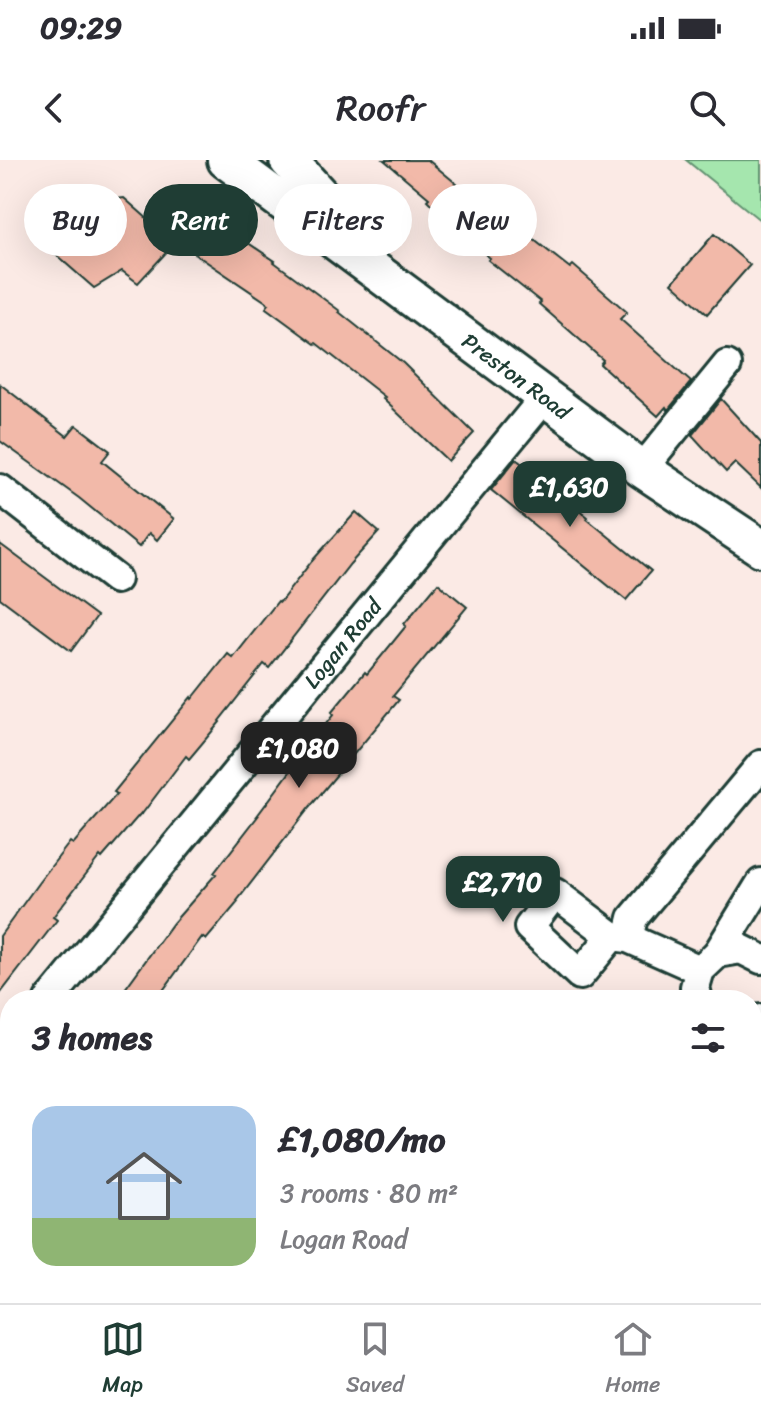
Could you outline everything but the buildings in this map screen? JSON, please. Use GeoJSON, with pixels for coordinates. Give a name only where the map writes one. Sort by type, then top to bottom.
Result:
{"type":"FeatureCollection","features":[{"type":"Feature","properties":{"kind":"street","name":"Preston Road"},"geometry":{"type":"LineString","coordinates":[[226,160],[274,196]]}},
{"type":"Feature","properties":{"kind":"street","name":"Preston Road"},"geometry":{"type":"LineString","coordinates":[[288,160],[310,184]]}},
{"type":"Feature","properties":{"kind":"street","name":"Preston Road"},"geometry":{"type":"LineString","coordinates":[[356,256],[642,469],[761,548]]}},
{"type":"Feature","properties":{"kind":"street"},"geometry":{"type":"LineString","coordinates":[[642,469],[727,365]]}},
{"type":"Feature","properties":{"kind":"street","name":"Logan Road"},"geometry":{"type":"LineString","coordinates":[[57,990],[545,397]]}},
{"type":"Feature","properties":{"kind":"street"},"geometry":{"type":"LineString","coordinates":[[0,489],[116,579]]}},
{"type":"Feature","properties":{"kind":"street"},"geometry":{"type":"LineString","coordinates":[[757,889],[760,958],[741,949],[709,962],[620,937],[761,765]]}},
{"type":"Feature","properties":{"kind":"street"},"geometry":{"type":"LineString","coordinates":[[696,990],[709,962],[757,889]]}},
{"type":"Feature","properties":{"kind":"green space"},"geometry":{"type":"Polygon","coordinates":[[[686,160],[761,160],[761,221],[686,160]]]}}]}
